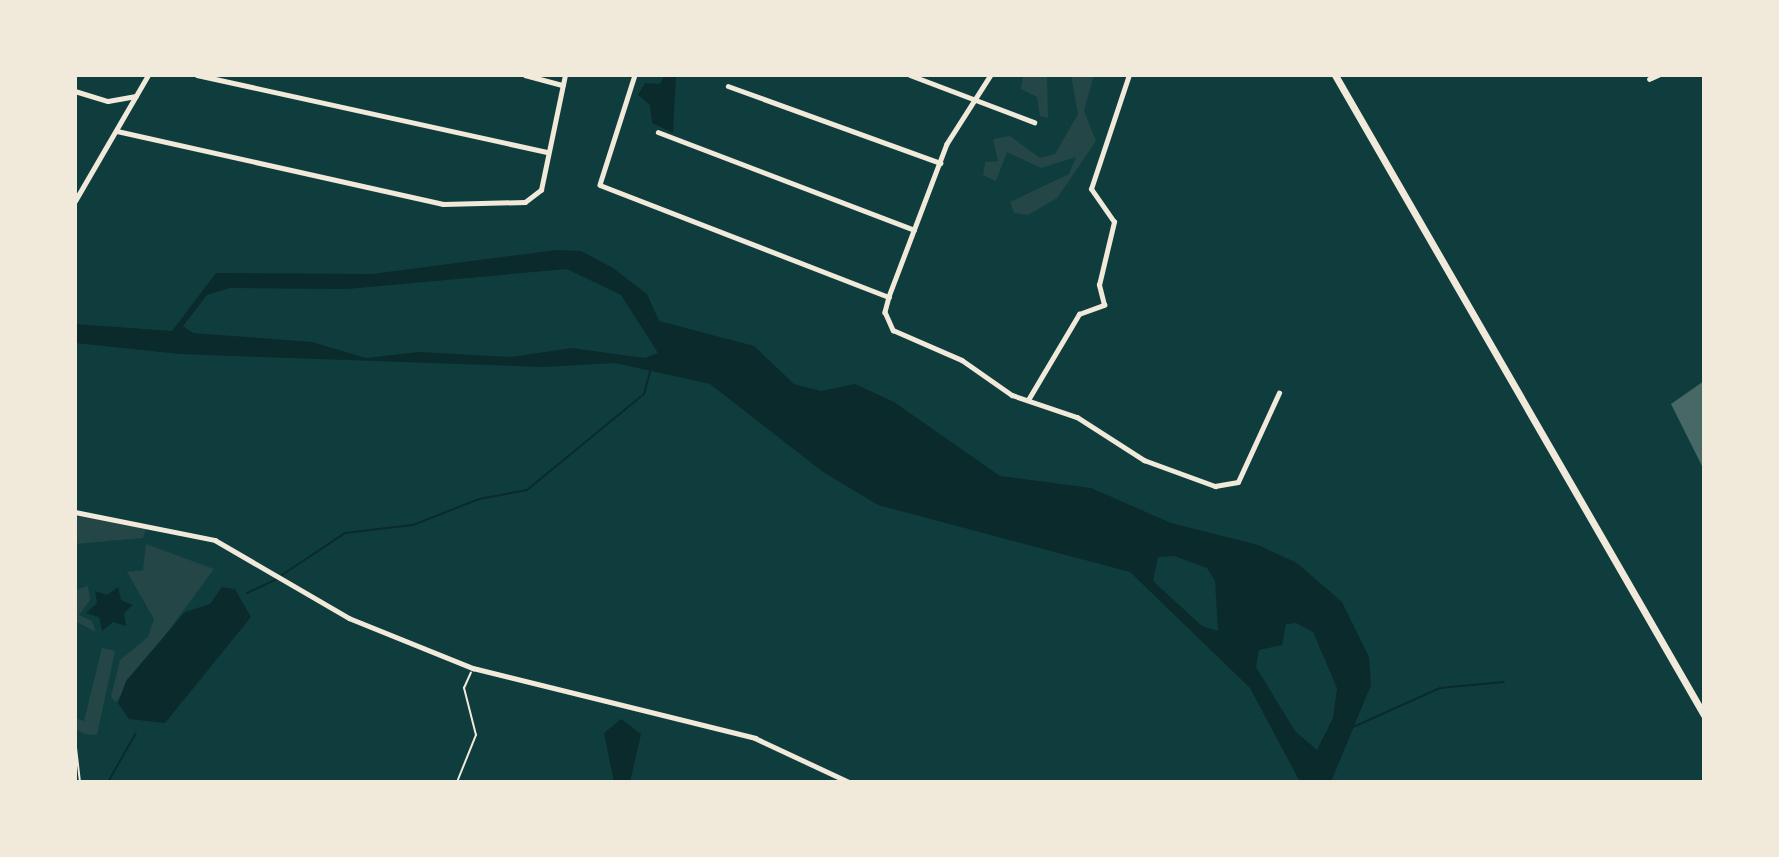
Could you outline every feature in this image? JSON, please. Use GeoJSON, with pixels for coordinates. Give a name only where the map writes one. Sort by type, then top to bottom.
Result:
{"type":"FeatureCollection","features":[{"type":"Feature","properties":{"kind":"main road"},"geometry":{"type":"LineString","coordinates":[[1335,75],[1704,715]]}},
{"type":"Feature","properties":{"kind":"street"},"geometry":{"type":"LineString","coordinates":[[75,201],[148,75]]}},
{"type":"Feature","properties":{"kind":"street"},"geometry":{"type":"LineString","coordinates":[[197,75],[547,152]]}},
{"type":"Feature","properties":{"kind":"street"},"geometry":{"type":"LineString","coordinates":[[525,75],[563,85]]}},
{"type":"Feature","properties":{"kind":"street"},"geometry":{"type":"LineString","coordinates":[[117,131],[443,204],[532,201],[541,190],[565,75]]}},
{"type":"Feature","properties":{"kind":"street"},"geometry":{"type":"LineString","coordinates":[[635,75],[598,178],[611,193],[889,298]]}},
{"type":"Feature","properties":{"kind":"street"},"geometry":{"type":"LineString","coordinates":[[911,75],[1034,122]]}},
{"type":"Feature","properties":{"kind":"street"},"geometry":{"type":"LineString","coordinates":[[991,75],[977,99],[964,110],[914,230],[885,312],[893,330],[962,360],[1028,400],[1077,417],[1144,460],[1226,488],[1238,482],[1279,393]]}},
{"type":"Feature","properties":{"kind":"street"},"geometry":{"type":"LineString","coordinates":[[1028,400],[1079,314],[1104,305],[1099,285],[1114,222],[1091,189],[1129,75]]}},
{"type":"Feature","properties":{"kind":"street"},"geometry":{"type":"LineString","coordinates":[[1649,79],[1658,75]]}},
{"type":"Feature","properties":{"kind":"street"},"geometry":{"type":"LineString","coordinates":[[728,86],[941,163]]}},
{"type":"Feature","properties":{"kind":"street"},"geometry":{"type":"LineString","coordinates":[[75,91],[108,101],[137,96]]}},
{"type":"Feature","properties":{"kind":"street"},"geometry":{"type":"LineString","coordinates":[[658,132],[914,230]]}},
{"type":"Feature","properties":{"kind":"street"},"geometry":{"type":"LineString","coordinates":[[75,512],[215,540],[349,618],[473,667],[755,738],[849,782]]}},
{"type":"Feature","properties":{"kind":"lane"},"geometry":{"type":"LineString","coordinates":[[75,739],[80,782]]}},
{"type":"Feature","properties":{"kind":"path"},"geometry":{"type":"LineString","coordinates":[[457,782],[476,735],[464,688],[473,667]]}},
{"type":"Feature","properties":{"kind":"shaded area"},"geometry":{"type":"Polygon","coordinates":[[[665,75],[676,75],[673,133],[652,123],[650,105],[638,95],[645,83],[660,84],[665,75]]]}},
{"type":"Feature","properties":{"kind":"shaded area"},"geometry":{"type":"Polygon","coordinates":[[[1023,75],[1047,75],[1048,118],[1040,116],[1037,97],[1021,89],[1023,75]]]}},
{"type":"Feature","properties":{"kind":"shaded area"},"geometry":{"type":"Polygon","coordinates":[[[1071,75],[1094,75],[1084,111],[1096,141],[1057,198],[1028,215],[1014,213],[1010,202],[1069,174],[1076,157],[1041,168],[1007,152],[996,181],[983,175],[985,162],[998,161],[993,139],[1010,136],[1040,158],[1055,154],[1078,114],[1071,75]]]}},
{"type":"Feature","properties":{"kind":"shaded area"},"geometry":{"type":"Polygon","coordinates":[[[557,250],[581,251],[613,268],[647,294],[659,321],[754,346],[794,384],[821,391],[855,384],[894,402],[1000,476],[1091,488],[1171,523],[1258,545],[1297,563],[1342,602],[1369,657],[1371,685],[1331,782],[1300,782],[1250,688],[1130,572],[878,505],[823,472],[710,384],[615,363],[543,367],[180,354],[75,343],[75,324],[172,331],[216,273],[372,274],[557,250]],[[567,269],[347,289],[230,288],[207,295],[183,326],[193,333],[312,342],[366,358],[419,352],[511,357],[572,348],[644,358],[658,353],[621,295],[567,269]],[[1174,556],[1158,557],[1153,581],[1202,626],[1218,631],[1215,581],[1207,568],[1174,556]],[[1296,623],[1286,624],[1282,645],[1259,650],[1256,667],[1295,731],[1317,750],[1333,718],[1337,688],[1313,632],[1296,623]]]}},
{"type":"Feature","properties":{"kind":"shaded area"},"geometry":{"type":"Polygon","coordinates":[[[75,516],[147,527],[143,538],[75,544],[75,516]]]}},
{"type":"Feature","properties":{"kind":"shaded area"},"geometry":{"type":"Polygon","coordinates":[[[146,544],[214,569],[116,702],[111,697],[120,660],[148,637],[154,619],[127,572],[143,570],[146,544]]]}},
{"type":"Feature","properties":{"kind":"shaded area"},"geometry":{"type":"Polygon","coordinates":[[[88,586],[90,600],[79,615],[92,621],[96,632],[75,621],[75,590],[88,586]]]}},
{"type":"Feature","properties":{"kind":"shaded area"},"geometry":{"type":"Polygon","coordinates":[[[118,587],[121,600],[133,605],[124,613],[126,626],[113,622],[102,631],[99,617],[86,613],[97,603],[95,591],[107,595],[118,587]]]}},
{"type":"Feature","properties":{"kind":"shaded area"},"geometry":{"type":"Polygon","coordinates":[[[222,587],[235,589],[251,617],[165,723],[129,719],[118,703],[126,681],[185,612],[210,604],[222,587]]]}},
{"type":"Feature","properties":{"kind":"shaded area"},"geometry":{"type":"Polygon","coordinates":[[[102,648],[115,651],[97,735],[85,734],[75,729],[75,718],[84,721],[102,648]]]}},
{"type":"Feature","properties":{"kind":"shaded area"},"geometry":{"type":"Polygon","coordinates":[[[621,719],[641,734],[630,782],[614,782],[604,733],[621,719]]]}},
{"type":"Feature","properties":{"kind":"building"},"geometry":{"type":"Polygon","coordinates":[[[1704,381],[1704,470],[1671,404],[1704,381]]]}},
{"type":"Feature","properties":{"kind":"waterway"},"geometry":{"type":"LineString","coordinates":[[282,575],[345,533],[413,525],[479,499],[527,490],[644,394],[651,367]]}},
{"type":"Feature","properties":{"kind":"waterway"},"geometry":{"type":"LineString","coordinates":[[247,593],[277,579]]}},
{"type":"Feature","properties":{"kind":"waterway"},"geometry":{"type":"LineString","coordinates":[[1353,727],[1440,688],[1504,682]]}},
{"type":"Feature","properties":{"kind":"waterway"},"geometry":{"type":"LineString","coordinates":[[108,782],[136,733]]}}]}
